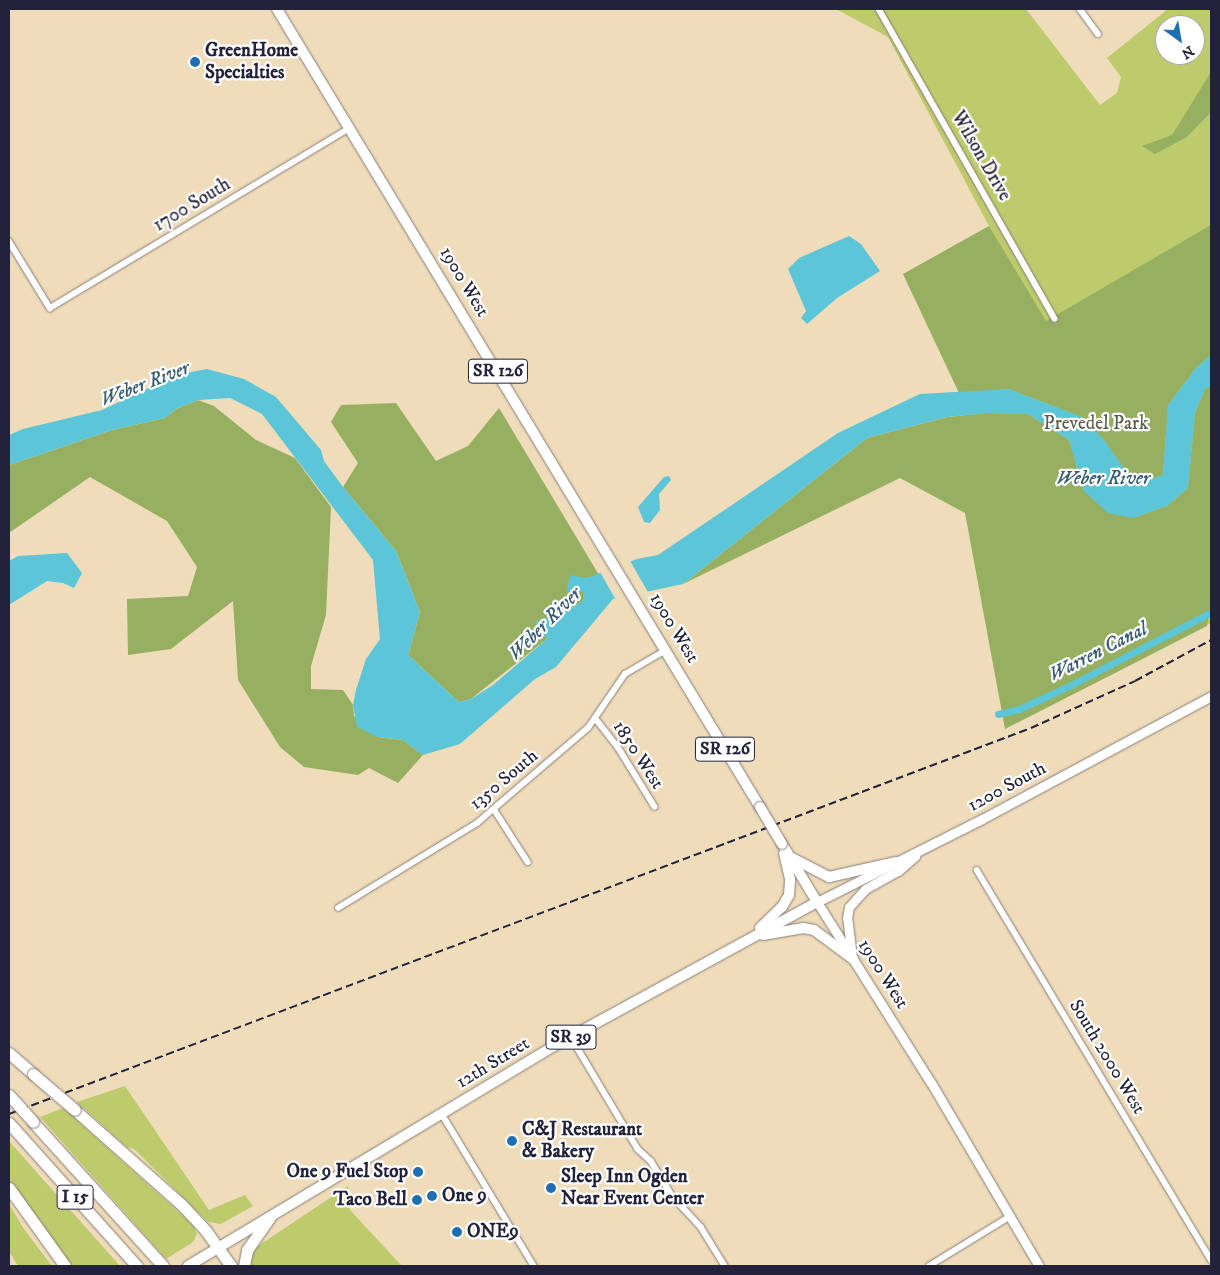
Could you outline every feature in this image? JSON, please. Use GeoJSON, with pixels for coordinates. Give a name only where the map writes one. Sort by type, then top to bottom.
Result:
{"type":"FeatureCollection","features":[{"type":"Feature","properties":{"kind":"highway"},"geometry":{"type":"LineString","coordinates":[[9,1053],[174,1198],[218,1248],[231,1266]]}},
{"type":"Feature","properties":{"kind":"highway","name":"I 15"},"geometry":{"type":"LineString","coordinates":[[9,1095],[163,1266]]}},
{"type":"Feature","properties":{"kind":"highway","name":"I 15"},"geometry":{"type":"LineString","coordinates":[[12,1127],[136,1265]]}},
{"type":"Feature","properties":{"kind":"highway"},"geometry":{"type":"LineString","coordinates":[[9,1188],[66,1266]]}},
{"type":"Feature","properties":{"kind":"highway"},"geometry":{"type":"LineString","coordinates":[[244,1266],[247,1250],[270,1217]]}},
{"type":"Feature","properties":{"kind":"main road","name":"1900 West"},"geometry":{"type":"LineString","coordinates":[[277,9],[610,556],[817,902],[931,1083],[1008,1217],[1039,1266]]}},
{"type":"Feature","properties":{"kind":"main road","name":"1200 South"},"geometry":{"type":"LineString","coordinates":[[817,902],[925,848],[1211,696]]}},
{"type":"Feature","properties":{"kind":"main road"},"geometry":{"type":"LineString","coordinates":[[750,938],[782,907],[789,896],[790,879],[782,844]]}},
{"type":"Feature","properties":{"kind":"main road"},"geometry":{"type":"LineString","coordinates":[[853,959],[847,918],[849,907],[865,889],[898,872],[925,848]]}},
{"type":"Feature","properties":{"kind":"main road"},"geometry":{"type":"LineString","coordinates":[[790,857],[818,874],[829,877],[896,862]]}},
{"type":"Feature","properties":{"kind":"main road","name":"12th Street"},"geometry":{"type":"LineString","coordinates":[[270,1217],[571,1037],[817,902]]}},
{"type":"Feature","properties":{"kind":"main road"},"geometry":{"type":"LineString","coordinates":[[750,938],[803,928],[814,930],[853,959]]}},
{"type":"Feature","properties":{"kind":"main road","name":"SR 39"},"geometry":{"type":"LineString","coordinates":[[188,1266],[270,1217]]}},
{"type":"Feature","properties":{"kind":"street","name":"Wilson Drive"},"geometry":{"type":"LineString","coordinates":[[879,9],[1055,319]]}},
{"type":"Feature","properties":{"kind":"street"},"geometry":{"type":"LineString","coordinates":[[1080,9],[1098,34]]}},
{"type":"Feature","properties":{"kind":"street","name":"1700 South"},"geometry":{"type":"LineString","coordinates":[[9,241],[50,308],[349,128]]}},
{"type":"Feature","properties":{"kind":"street","name":"1350 South"},"geometry":{"type":"LineString","coordinates":[[338,908],[494,809],[596,719],[615,685],[625,674],[666,650]]}},
{"type":"Feature","properties":{"kind":"street","name":"1850 West"},"geometry":{"type":"LineString","coordinates":[[596,719],[618,747],[655,807]]}},
{"type":"Feature","properties":{"kind":"street"},"geometry":{"type":"LineString","coordinates":[[494,809],[528,862]]}},
{"type":"Feature","properties":{"kind":"street","name":"South 2000 West"},"geometry":{"type":"LineString","coordinates":[[977,870],[1211,1260]]}},
{"type":"Feature","properties":{"kind":"street"},"geometry":{"type":"LineString","coordinates":[[571,1037],[638,1149],[651,1161],[673,1196],[700,1227],[725,1266]]}},
{"type":"Feature","properties":{"kind":"street"},"geometry":{"type":"LineString","coordinates":[[442,1114],[534,1266]]}},
{"type":"Feature","properties":{"kind":"street"},"geometry":{"type":"LineString","coordinates":[[929,1266],[1008,1217]]}},
{"type":"Feature","properties":{"kind":"green space","name":"Prevedel Park"},"geometry":{"type":"Polygon","coordinates":[[[836,9],[1026,9],[1100,105],[1117,93],[1121,77],[1107,58],[1155,19],[1155,65],[1205,65],[1205,15],[1161,15],[1168,9],[1211,9],[1211,623],[1103,679],[964,423],[957,371],[1045,321],[989,226],[888,37],[836,9]]]}},
{"type":"Feature","properties":{"kind":"green space"},"geometry":{"type":"Polygon","coordinates":[[[1211,72],[1211,112],[1187,137],[1155,154],[1142,146],[1172,135],[1211,72]]]}},
{"type":"Feature","properties":{"kind":"green space"},"geometry":{"type":"Polygon","coordinates":[[[1211,225],[1211,355],[1196,368],[1168,405],[1163,475],[1142,483],[1123,467],[1104,440],[1082,417],[1009,389],[959,393],[903,274],[989,226],[1046,321],[1211,225]]]}},
{"type":"Feature","properties":{"kind":"green space"},"geometry":{"type":"Polygon","coordinates":[[[1211,385],[1211,600],[1207,626],[1005,729],[965,513],[900,478],[683,584],[867,438],[947,417],[987,413],[1028,414],[1069,440],[1084,491],[1133,518],[1167,506],[1188,488],[1195,413],[1205,389],[1211,385]]]}},
{"type":"Feature","properties":{"kind":"green space"},"geometry":{"type":"Polygon","coordinates":[[[198,400],[214,406],[256,440],[295,458],[331,507],[326,615],[311,666],[311,689],[343,690],[353,705],[354,716],[378,737],[403,740],[423,755],[398,783],[369,768],[358,775],[304,767],[280,747],[238,680],[233,601],[171,649],[128,655],[127,599],[188,596],[197,567],[167,521],[90,477],[9,533],[9,465],[112,430],[165,418],[176,409],[198,400]]]}},
{"type":"Feature","properties":{"kind":"green space"},"geometry":{"type":"Polygon","coordinates":[[[396,403],[436,461],[468,446],[499,408],[599,575],[587,578],[583,600],[574,607],[536,622],[548,638],[471,699],[459,702],[408,655],[420,612],[396,551],[343,487],[358,463],[331,422],[341,405],[396,403]]]}},
{"type":"Feature","properties":{"kind":"green space"},"geometry":{"type":"Polygon","coordinates":[[[125,1086],[209,1210],[245,1195],[253,1206],[221,1224],[208,1222],[134,1149],[127,1147],[77,1102],[125,1086]]]}},
{"type":"Feature","properties":{"kind":"green space"},"geometry":{"type":"Polygon","coordinates":[[[63,1108],[193,1225],[197,1234],[193,1242],[166,1259],[40,1117],[63,1108]]]}},
{"type":"Feature","properties":{"kind":"green space"},"geometry":{"type":"Polygon","coordinates":[[[9,1141],[120,1266],[72,1266],[9,1180],[9,1141]]]}},
{"type":"Feature","properties":{"kind":"green space"},"geometry":{"type":"Polygon","coordinates":[[[348,1186],[350,1210],[402,1266],[248,1266],[255,1248],[348,1186]]]}},
{"type":"Feature","properties":{"kind":"green space"},"geometry":{"type":"Polygon","coordinates":[[[9,1204],[24,1229],[52,1266],[18,1266],[9,1251],[9,1204]]]}},
{"type":"Feature","properties":{"kind":"water"},"geometry":{"type":"Polygon","coordinates":[[[849,236],[861,244],[880,271],[837,298],[807,324],[801,318],[806,311],[788,269],[799,258],[849,236]]]}},
{"type":"Feature","properties":{"kind":"water","name":"Weber River"},"geometry":{"type":"Polygon","coordinates":[[[1211,355],[1211,385],[1205,389],[1195,413],[1188,488],[1167,506],[1133,518],[1108,513],[1084,491],[1069,440],[1028,414],[987,413],[947,417],[867,438],[683,584],[613,599],[556,667],[535,679],[460,744],[423,755],[403,740],[378,737],[357,727],[353,705],[356,690],[366,659],[380,639],[373,560],[262,414],[230,398],[198,400],[176,409],[165,418],[112,430],[9,465],[9,435],[23,429],[102,410],[176,375],[207,369],[244,379],[276,397],[321,450],[324,461],[343,487],[396,551],[420,612],[408,655],[459,702],[471,699],[493,685],[548,638],[535,630],[536,622],[574,607],[583,600],[583,592],[567,591],[570,575],[587,578],[637,559],[658,555],[838,433],[920,394],[1009,389],[1082,417],[1104,440],[1123,467],[1142,483],[1163,475],[1168,405],[1196,368],[1211,355]]]}},
{"type":"Feature","properties":{"kind":"water"},"geometry":{"type":"Polygon","coordinates":[[[669,476],[671,480],[659,494],[660,510],[650,523],[644,522],[638,507],[664,477],[669,476]]]}},
{"type":"Feature","properties":{"kind":"water"},"geometry":{"type":"Polygon","coordinates":[[[67,553],[82,573],[74,588],[63,583],[47,581],[9,605],[9,561],[18,556],[67,553]]]}},
{"type":"Feature","properties":{"kind":"pier"},"geometry":{"type":"Polygon","coordinates":[[[629,559],[649,594],[616,600],[600,572],[629,559]]]}},
{"type":"Feature","properties":{"kind":"waterway","name":"Warren Canal"},"geometry":{"type":"LineString","coordinates":[[998,714],[1019,709],[1071,685],[1211,612]]}},
{"type":"Feature","properties":{"kind":"railway"},"geometry":{"type":"LineString","coordinates":[[9,1114],[1031,728],[1135,681],[1211,640]]}},
{"type":"Feature","properties":{"kind":"place","name":"GreenHome Specialties"},"geometry":{"type":"Point","coordinates":[195,62]}},
{"type":"Feature","properties":{"kind":"place","name":"C&J Restaurant & Bakery"},"geometry":{"type":"Point","coordinates":[512,1141]}},
{"type":"Feature","properties":{"kind":"place","name":"One 9 Fuel Stop"},"geometry":{"type":"Point","coordinates":[418,1172]}},
{"type":"Feature","properties":{"kind":"place","name":"Sleep Inn Ogden Near Event Center"},"geometry":{"type":"Point","coordinates":[551,1188]}},
{"type":"Feature","properties":{"kind":"place","name":"One 9"},"geometry":{"type":"Point","coordinates":[432,1196]}},
{"type":"Feature","properties":{"kind":"place","name":"Taco Bell"},"geometry":{"type":"Point","coordinates":[417,1200]}},
{"type":"Feature","properties":{"kind":"place","name":"ONE9"},"geometry":{"type":"Point","coordinates":[457,1232]}}]}
